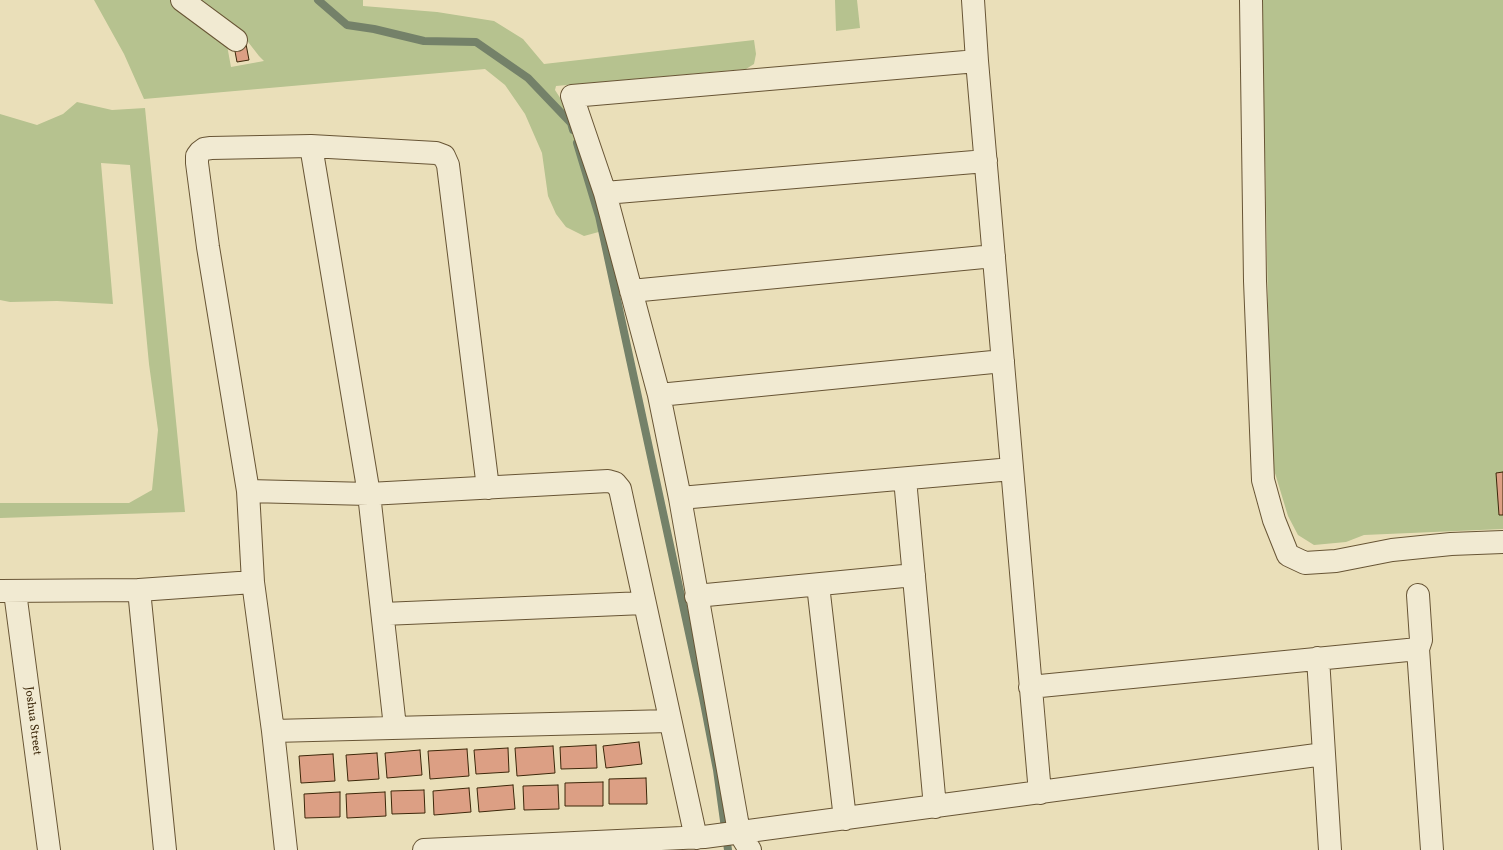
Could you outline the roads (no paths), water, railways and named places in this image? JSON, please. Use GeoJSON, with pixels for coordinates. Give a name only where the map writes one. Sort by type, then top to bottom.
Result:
{"type":"FeatureCollection","features":[{"type":"Feature","properties":{"kind":"street"},"geometry":{"type":"LineString","coordinates":[[182,0],[236,40]]}},
{"type":"Feature","properties":{"kind":"street"},"geometry":{"type":"LineString","coordinates":[[973,0],[1040,793]]}},
{"type":"Feature","properties":{"kind":"street"},"geometry":{"type":"LineString","coordinates":[[1251,0],[1255,281],[1263,480],[1274,520],[1288,555],[1305,563],[1336,561],[1392,550],[1451,544],[1503,542]]}},
{"type":"Feature","properties":{"kind":"street"},"geometry":{"type":"LineString","coordinates":[[740,838],[696,596],[680,498],[659,395],[605,193],[572,96],[977,61]]}},
{"type":"Feature","properties":{"kind":"street"},"geometry":{"type":"LineString","coordinates":[[311,146],[369,494],[395,727]]}},
{"type":"Feature","properties":{"kind":"street"},"geometry":{"type":"LineString","coordinates":[[286,850],[273,731],[253,582],[248,491],[208,247],[197,156],[200,152],[204,149],[211,148],[311,146],[436,153],[444,156],[447,160],[488,488]]}},
{"type":"Feature","properties":{"kind":"street"},"geometry":{"type":"LineString","coordinates":[[605,193],[986,161]]}},
{"type":"Feature","properties":{"kind":"street"},"geometry":{"type":"LineString","coordinates":[[631,291],[994,256]]}},
{"type":"Feature","properties":{"kind":"street"},"geometry":{"type":"LineString","coordinates":[[659,395],[1003,361]]}},
{"type":"Feature","properties":{"kind":"street"},"geometry":{"type":"LineString","coordinates":[[680,498],[1012,469]]}},
{"type":"Feature","properties":{"kind":"street"},"geometry":{"type":"LineString","coordinates":[[905,479],[935,807]]}},
{"type":"Feature","properties":{"kind":"street"},"geometry":{"type":"LineString","coordinates":[[248,491],[369,494],[608,481],[615,483],[620,489],[670,720],[700,837]]}},
{"type":"Feature","properties":{"kind":"street"},"geometry":{"type":"LineString","coordinates":[[696,596],[914,575]]}},
{"type":"Feature","properties":{"kind":"street"},"geometry":{"type":"LineString","coordinates":[[7,591],[139,590],[253,582]]}},
{"type":"Feature","properties":{"kind":"street"},"geometry":{"type":"LineString","coordinates":[[818,585],[845,819]]}},
{"type":"Feature","properties":{"kind":"street"},"geometry":{"type":"LineString","coordinates":[[139,590],[165,850]]}},
{"type":"Feature","properties":{"kind":"street","name":"Joshua Street"},"geometry":{"type":"LineString","coordinates":[[7,591],[48,850]]}},
{"type":"Feature","properties":{"kind":"street"},"geometry":{"type":"LineString","coordinates":[[1418,595],[1421,640],[1418,649],[1432,850]]}},
{"type":"Feature","properties":{"kind":"street"},"geometry":{"type":"LineString","coordinates":[[383,614],[644,603]]}},
{"type":"Feature","properties":{"kind":"street"},"geometry":{"type":"LineString","coordinates":[[1030,687],[1418,649]]}},
{"type":"Feature","properties":{"kind":"street"},"geometry":{"type":"LineString","coordinates":[[1318,658],[1330,850]]}},
{"type":"Feature","properties":{"kind":"street"},"geometry":{"type":"LineString","coordinates":[[273,731],[670,720]]}},
{"type":"Feature","properties":{"kind":"street"},"geometry":{"type":"LineString","coordinates":[[424,850],[700,837],[740,838],[845,819],[1324,754]]}},
{"type":"Feature","properties":{"kind":"waterway"},"geometry":{"type":"LineString","coordinates":[[318,0],[347,25],[374,29],[424,41],[476,42],[528,78],[571,123],[573,130]]}},
{"type":"Feature","properties":{"kind":"waterway"},"geometry":{"type":"LineString","coordinates":[[577,143],[599,216],[703,698],[717,770],[728,850]]}}]}
